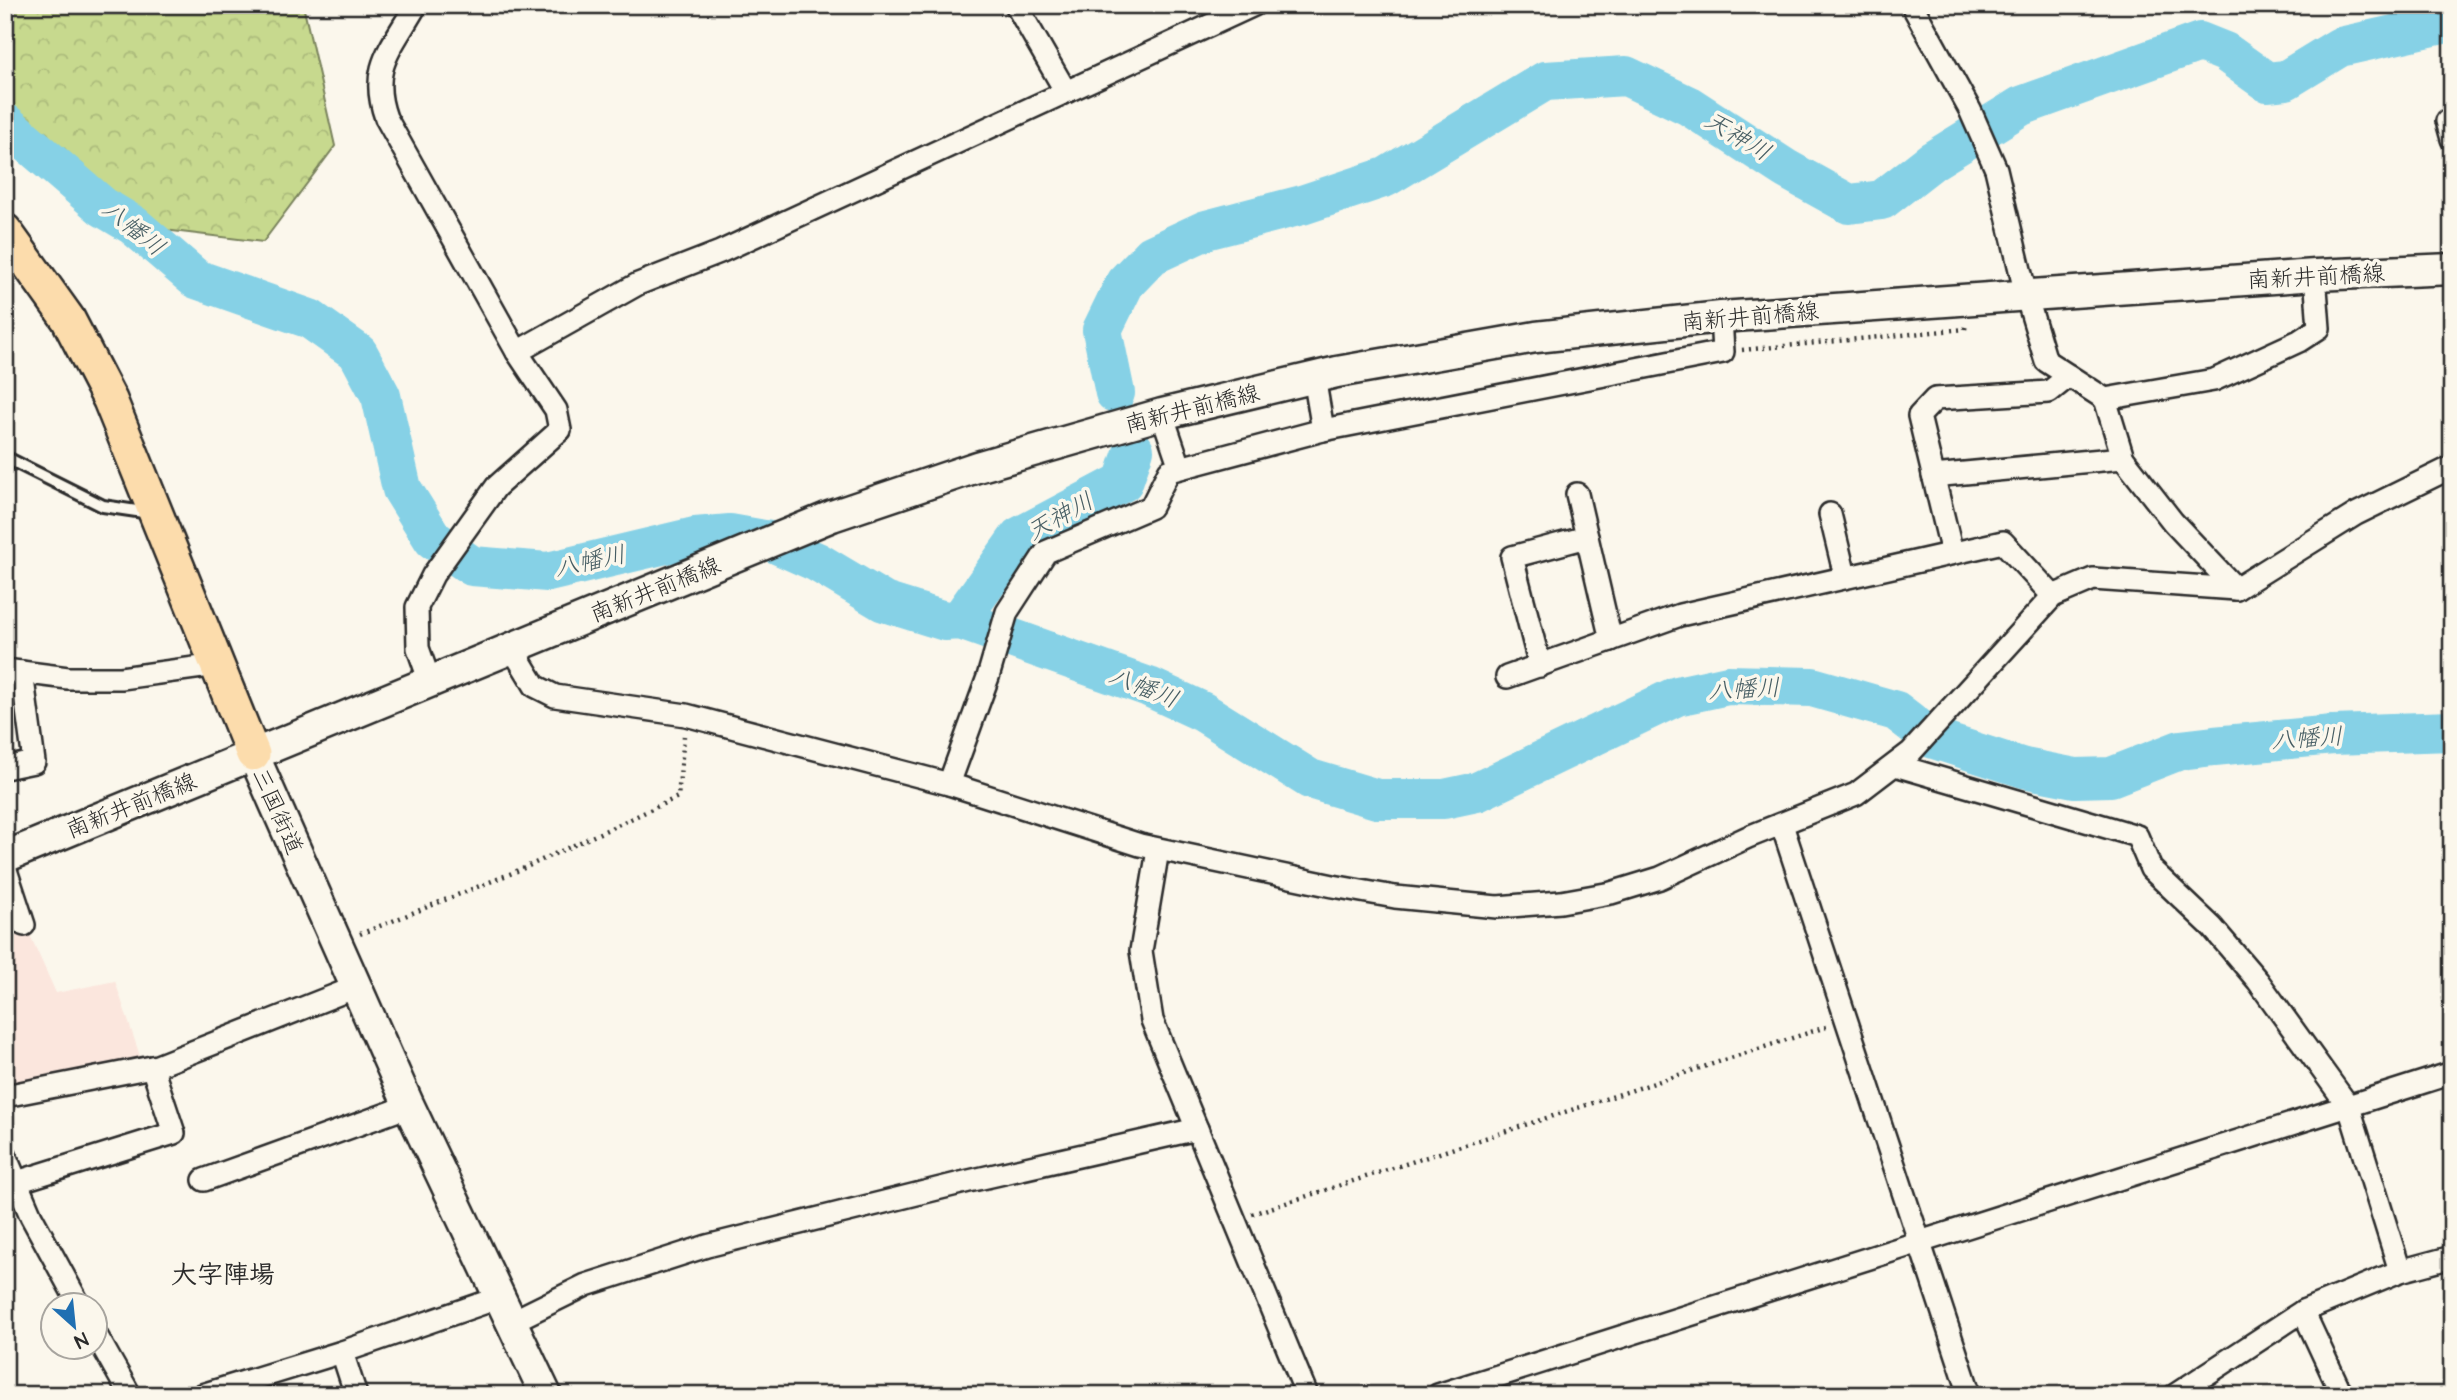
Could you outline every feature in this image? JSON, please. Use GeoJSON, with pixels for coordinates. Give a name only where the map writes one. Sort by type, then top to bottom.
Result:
{"type":"FeatureCollection","features":[{"type":"Feature","properties":{"kind":"main road","name":"三国街道"},"geometry":{"type":"LineString","coordinates":[[5,231],[68,319],[110,400],[253,755],[409,1107],[546,1395]]}},
{"type":"Feature","properties":{"kind":"main road","name":"南新井前橋線"},"geometry":{"type":"LineString","coordinates":[[5,857],[832,516],[977,467],[1163,414],[1314,377],[1536,337],[1721,317],[2315,275],[2452,268]]}},
{"type":"Feature","properties":{"kind":"street"},"geometry":{"type":"LineString","coordinates":[[416,5],[378,73],[377,95],[386,118],[517,352],[556,410],[560,430],[496,487],[433,575],[417,607],[418,648],[430,682]]}},
{"type":"Feature","properties":{"kind":"street"},"geometry":{"type":"LineString","coordinates":[[1016,5],[1066,92]]}},
{"type":"Feature","properties":{"kind":"street"},"geometry":{"type":"LineString","coordinates":[[517,352],[639,284],[720,252],[1254,5]]}},
{"type":"Feature","properties":{"kind":"street"},"geometry":{"type":"LineString","coordinates":[[1912,5],[1970,110],[1996,169],[2026,295],[2046,361],[2105,399],[2123,458],[2173,522],[2236,589]]}},
{"type":"Feature","properties":{"kind":"street"},"geometry":{"type":"LineString","coordinates":[[2452,118],[2447,121],[2452,139]]}},
{"type":"Feature","properties":{"kind":"street"},"geometry":{"type":"LineString","coordinates":[[2105,399],[2214,380],[2298,341],[2319,328],[2315,275]]}},
{"type":"Feature","properties":{"kind":"street"},"geometry":{"type":"LineString","coordinates":[[948,784],[988,677],[1007,612],[1046,552],[1151,507],[1169,471],[1323,430],[1723,352],[1721,317]]}},
{"type":"Feature","properties":{"kind":"street"},"geometry":{"type":"LineString","coordinates":[[1952,553],[1919,416],[1935,399],[2049,392],[2069,376]]}},
{"type":"Feature","properties":{"kind":"street"},"geometry":{"type":"LineString","coordinates":[[1314,377],[1323,430]]}},
{"type":"Feature","properties":{"kind":"street"},"geometry":{"type":"LineString","coordinates":[[1163,414],[1180,467]]}},
{"type":"Feature","properties":{"kind":"street"},"geometry":{"type":"LineString","coordinates":[[1933,476],[2123,458]]}},
{"type":"Feature","properties":{"kind":"street"},"geometry":{"type":"LineString","coordinates":[[512,648],[535,686],[555,696],[687,715],[948,784],[1158,850],[1395,897],[1497,907],[1561,902],[1611,893],[1660,878],[1856,794],[1903,759],[2053,596],[2094,579],[2236,589],[2356,514],[2452,467]]}},
{"type":"Feature","properties":{"kind":"street"},"geometry":{"type":"LineString","coordinates":[[1577,494],[1611,640]]}},
{"type":"Feature","properties":{"kind":"street"},"geometry":{"type":"LineString","coordinates":[[1830,514],[1845,576]]}},
{"type":"Feature","properties":{"kind":"street"},"geometry":{"type":"LineString","coordinates":[[1540,666],[1512,557],[1587,537]]}},
{"type":"Feature","properties":{"kind":"street"},"geometry":{"type":"LineString","coordinates":[[1507,677],[1681,615],[2003,542],[2053,596]]}},
{"type":"Feature","properties":{"kind":"street"},"geometry":{"type":"LineString","coordinates":[[5,768],[34,762],[13,671],[68,678],[121,678],[217,665]]}},
{"type":"Feature","properties":{"kind":"street"},"geometry":{"type":"LineString","coordinates":[[1903,759],[2137,836],[2151,869],[2212,927],[2258,981],[2348,1107],[2400,1271]]}},
{"type":"Feature","properties":{"kind":"street"},"geometry":{"type":"LineString","coordinates":[[1782,825],[1970,1395]]}},
{"type":"Feature","properties":{"kind":"street"},"geometry":{"type":"LineString","coordinates":[[1158,850],[1141,951],[1152,1020],[1307,1395]]}},
{"type":"Feature","properties":{"kind":"street"},"geometry":{"type":"LineString","coordinates":[[5,867],[24,925]]}},
{"type":"Feature","properties":{"kind":"street"},"geometry":{"type":"LineString","coordinates":[[5,1096],[152,1067],[356,987]]}},
{"type":"Feature","properties":{"kind":"street"},"geometry":{"type":"LineString","coordinates":[[17,1182],[174,1133],[152,1067]]}},
{"type":"Feature","properties":{"kind":"street"},"geometry":{"type":"LineString","coordinates":[[1438,1395],[2452,1073]]}},
{"type":"Feature","properties":{"kind":"street"},"geometry":{"type":"LineString","coordinates":[[204,1180],[409,1107]]}},
{"type":"Feature","properties":{"kind":"street"},"geometry":{"type":"LineString","coordinates":[[202,1395],[342,1352],[507,1309],[707,1246],[969,1181],[1197,1129]]}},
{"type":"Feature","properties":{"kind":"street"},"geometry":{"type":"LineString","coordinates":[[5,1155],[31,1216],[72,1292]]}},
{"type":"Feature","properties":{"kind":"street"},"geometry":{"type":"LineString","coordinates":[[2175,1395],[2303,1311],[2400,1271],[2452,1257]]}},
{"type":"Feature","properties":{"kind":"street"},"geometry":{"type":"LineString","coordinates":[[2303,1311],[2342,1395]]}},
{"type":"Feature","properties":{"kind":"street"},"geometry":{"type":"LineString","coordinates":[[342,1352],[356,1395]]}},
{"type":"Feature","properties":{"kind":"street"},"geometry":{"type":"LineString","coordinates":[[108,1356],[130,1395]]}},
{"type":"Feature","properties":{"kind":"lane"},"geometry":{"type":"LineString","coordinates":[[5,457],[103,506],[156,514]]}},
{"type":"Feature","properties":{"kind":"path"},"geometry":{"type":"LineString","coordinates":[[1723,352],[1965,329],[1968,299]]}},
{"type":"Feature","properties":{"kind":"path"},"geometry":{"type":"LineString","coordinates":[[336,943],[523,869],[678,797],[687,715]]}},
{"type":"Feature","properties":{"kind":"path"},"geometry":{"type":"LineString","coordinates":[[1235,1220],[1846,1021]]}},
{"type":"Feature","properties":{"kind":"shaded area"},"geometry":{"type":"Polygon","coordinates":[[[5,894],[18,937],[30,935],[56,993],[115,981],[141,1059],[5,1087],[5,894]]]}},
{"type":"Feature","properties":{"kind":"green space"},"geometry":{"type":"Polygon","coordinates":[[[5,5],[303,5],[335,146],[263,242],[156,229],[61,160],[5,102],[5,5]]]}},
{"type":"Feature","properties":{"kind":"waterway","name":"天神川"},"geometry":{"type":"LineString","coordinates":[[1115,393],[1102,330],[1125,283],[1152,255],[1206,230],[1302,205],[1386,177],[1545,81],[1626,76],[1689,106],[1786,169],[1849,204],[1882,200],[1932,161],[2021,106],[2200,42],[2225,52],[2267,82],[2286,80],[2340,47],[2452,22]]}},
{"type":"Feature","properties":{"kind":"waterway","name":"八幡川"},"geometry":{"type":"LineString","coordinates":[[5,123],[103,207],[133,225],[196,279],[310,319],[358,353],[381,396],[402,489],[433,539],[472,566],[548,572],[695,537],[730,534],[770,541],[817,562],[884,602],[945,621],[960,620],[1149,687],[1203,712],[1310,779],[1377,799],[1444,799],[1477,792],[1677,696],[1728,685],[1812,687],[1896,711],[1931,738],[2024,768],[2075,778],[2111,777],[2180,750],[2333,735],[2452,731]]}},
{"type":"Feature","properties":{"kind":"waterway","name":"天神川"},"geometry":{"type":"LineString","coordinates":[[960,620],[1019,537],[1123,482],[1134,450]]}},
{"type":"Feature","properties":{"kind":"district","name":"大字陣場"},"geometry":{"type":"Point","coordinates":[223,1274]}}]}
